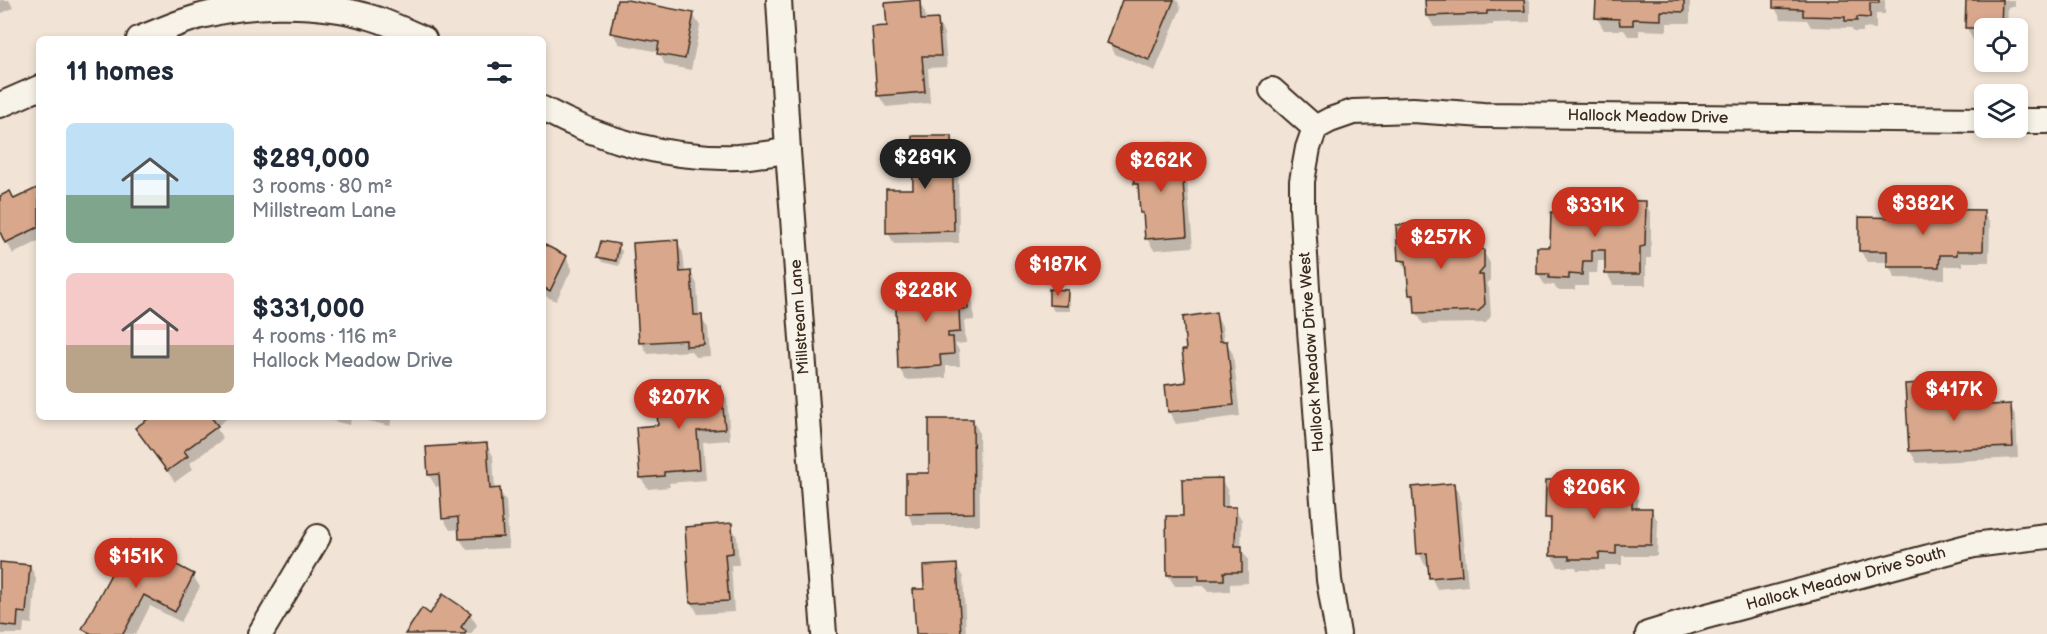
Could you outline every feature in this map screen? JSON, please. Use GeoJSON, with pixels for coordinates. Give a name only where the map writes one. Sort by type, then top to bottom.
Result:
{"type":"FeatureCollection","features":[{"type":"Feature","properties":{"kind":"street","name":"Millstream Lane"},"geometry":{"type":"LineString","coordinates":[[779,0],[824,634]]}},
{"type":"Feature","properties":{"kind":"street"},"geometry":{"type":"LineString","coordinates":[[146,36],[183,21],[236,9],[284,6],[332,9],[373,18],[417,36]]}},
{"type":"Feature","properties":{"kind":"street"},"geometry":{"type":"LineString","coordinates":[[0,105],[36,88]]}},
{"type":"Feature","properties":{"kind":"street"},"geometry":{"type":"LineString","coordinates":[[1272,90],[1315,128]]}},
{"type":"Feature","properties":{"kind":"street"},"geometry":{"type":"LineString","coordinates":[[546,110],[630,145],[672,154],[739,157],[788,150]]}},
{"type":"Feature","properties":{"kind":"street","name":"Hallock Meadow Drive"},"geometry":{"type":"LineString","coordinates":[[1315,128],[1353,112],[1413,110],[1483,115],[1974,120]]}},
{"type":"Feature","properties":{"kind":"street"},"geometry":{"type":"LineString","coordinates":[[2028,121],[2047,121]]}},
{"type":"Feature","properties":{"kind":"street","name":"Hallock Meadow Drive West"},"geometry":{"type":"LineString","coordinates":[[1315,128],[1308,148],[1302,181],[1302,207],[1329,580],[1338,634]]}},
{"type":"Feature","properties":{"kind":"street"},"geometry":{"type":"LineString","coordinates":[[260,634],[318,537]]}},
{"type":"Feature","properties":{"kind":"street","name":"Hallock Meadow Drive South"},"geometry":{"type":"LineString","coordinates":[[1648,634],[1703,617],[1974,545],[2047,537]]}},
{"type":"Feature","properties":{"kind":"building"},"geometry":{"type":"Polygon","coordinates":[[[617,0],[694,13],[685,59],[657,54],[659,42],[610,33],[617,0]]]}},
{"type":"Feature","properties":{"kind":"building"},"geometry":{"type":"Polygon","coordinates":[[[920,0],[921,20],[938,19],[941,56],[922,56],[925,92],[877,96],[872,27],[887,26],[885,3],[920,0]]]}},
{"type":"Feature","properties":{"kind":"building"},"geometry":{"type":"Polygon","coordinates":[[[1122,0],[1174,0],[1149,60],[1107,43],[1122,0]]]}},
{"type":"Feature","properties":{"kind":"building"},"geometry":{"type":"Polygon","coordinates":[[[1425,0],[1524,0],[1525,11],[1487,11],[1487,14],[1426,16],[1425,0]]]}},
{"type":"Feature","properties":{"kind":"building"},"geometry":{"type":"Polygon","coordinates":[[[1596,0],[1684,0],[1684,12],[1661,11],[1661,20],[1633,19],[1633,25],[1620,25],[1619,19],[1595,18],[1596,0]]]}},
{"type":"Feature","properties":{"kind":"building"},"geometry":{"type":"Polygon","coordinates":[[[1773,0],[1879,0],[1879,3],[1870,3],[1870,18],[1857,17],[1857,21],[1845,21],[1845,17],[1803,16],[1803,9],[1773,8],[1773,0]]]}},
{"type":"Feature","properties":{"kind":"building"},"geometry":{"type":"Polygon","coordinates":[[[1966,0],[2002,0],[2001,18],[1974,18],[1974,28],[1965,28],[1966,0]]]}},
{"type":"Feature","properties":{"kind":"building"},"geometry":{"type":"Polygon","coordinates":[[[912,136],[952,136],[954,231],[886,233],[886,189],[913,189],[912,136]]]}},
{"type":"Feature","properties":{"kind":"building"},"geometry":{"type":"Polygon","coordinates":[[[1172,143],[1174,168],[1182,167],[1187,236],[1145,239],[1138,184],[1134,184],[1133,176],[1141,176],[1138,146],[1172,143]]]}},
{"type":"Feature","properties":{"kind":"building"},"geometry":{"type":"Polygon","coordinates":[[[36,188],[36,228],[5,243],[0,232],[0,196],[10,191],[14,199],[36,188]]]}},
{"type":"Feature","properties":{"kind":"building"},"geometry":{"type":"Polygon","coordinates":[[[1579,200],[1646,201],[1645,246],[1640,247],[1640,274],[1605,274],[1605,250],[1592,250],[1592,261],[1583,261],[1582,275],[1569,274],[1569,279],[1549,278],[1549,274],[1537,274],[1537,247],[1550,247],[1551,212],[1579,212],[1579,200]]]}},
{"type":"Feature","properties":{"kind":"building"},"geometry":{"type":"Polygon","coordinates":[[[1917,209],[1984,210],[1983,251],[1957,251],[1957,255],[1940,255],[1939,267],[1887,267],[1887,251],[1859,251],[1859,217],[1917,218],[1917,209]]]}},
{"type":"Feature","properties":{"kind":"building"},"geometry":{"type":"Polygon","coordinates":[[[1431,223],[1432,231],[1455,230],[1456,236],[1463,236],[1463,247],[1477,246],[1484,250],[1484,268],[1478,275],[1483,275],[1485,304],[1479,311],[1415,313],[1414,295],[1409,295],[1406,261],[1398,260],[1396,225],[1431,223]]]}},
{"type":"Feature","properties":{"kind":"building"},"geometry":{"type":"Polygon","coordinates":[[[678,240],[680,272],[691,271],[694,315],[702,315],[704,345],[686,346],[686,340],[639,343],[633,243],[678,240]]]}},
{"type":"Feature","properties":{"kind":"building"},"geometry":{"type":"Polygon","coordinates":[[[601,241],[619,244],[616,261],[597,257],[601,241]]]}},
{"type":"Feature","properties":{"kind":"building"},"geometry":{"type":"Polygon","coordinates":[[[546,246],[567,256],[550,291],[546,289],[546,246]]]}},
{"type":"Feature","properties":{"kind":"building"},"geometry":{"type":"Polygon","coordinates":[[[917,279],[918,286],[939,285],[939,290],[967,289],[968,309],[959,309],[960,332],[948,333],[948,337],[953,337],[954,354],[940,355],[941,366],[898,369],[895,280],[917,279]]]}},
{"type":"Feature","properties":{"kind":"building"},"geometry":{"type":"Polygon","coordinates":[[[1049,289],[1068,290],[1067,306],[1049,305],[1049,289]]]}},
{"type":"Feature","properties":{"kind":"building"},"geometry":{"type":"Polygon","coordinates":[[[1216,312],[1220,341],[1227,341],[1234,405],[1168,412],[1165,385],[1186,382],[1182,350],[1186,350],[1183,317],[1216,312]]]}},
{"type":"Feature","properties":{"kind":"building"},"geometry":{"type":"Polygon","coordinates":[[[1942,382],[1944,407],[2011,404],[2013,447],[1909,451],[1905,384],[1942,382]]]}},
{"type":"Feature","properties":{"kind":"building"},"geometry":{"type":"Polygon","coordinates":[[[721,386],[725,429],[697,431],[700,469],[664,472],[664,476],[640,478],[636,427],[658,425],[655,391],[721,386]]]}},
{"type":"Feature","properties":{"kind":"building"},"geometry":{"type":"Polygon","coordinates":[[[929,419],[973,419],[974,513],[906,514],[906,473],[929,473],[929,419]]]}},
{"type":"Feature","properties":{"kind":"building"},"geometry":{"type":"Polygon","coordinates":[[[147,420],[213,420],[218,426],[184,451],[188,456],[167,471],[135,428],[147,420]]]}},
{"type":"Feature","properties":{"kind":"building"},"geometry":{"type":"Polygon","coordinates":[[[487,443],[490,489],[500,488],[503,537],[459,539],[458,517],[442,519],[439,474],[428,475],[426,447],[487,443]]]}},
{"type":"Feature","properties":{"kind":"building"},"geometry":{"type":"Polygon","coordinates":[[[1222,478],[1222,507],[1236,507],[1235,546],[1242,546],[1242,572],[1224,572],[1224,580],[1199,580],[1199,575],[1167,575],[1166,516],[1183,516],[1182,479],[1222,478]]]}},
{"type":"Feature","properties":{"kind":"building"},"geometry":{"type":"Polygon","coordinates":[[[1546,480],[1581,480],[1580,493],[1604,494],[1604,487],[1632,487],[1632,508],[1652,508],[1651,545],[1616,545],[1616,554],[1599,553],[1599,559],[1569,559],[1569,556],[1550,556],[1551,518],[1545,518],[1546,480]]]}},
{"type":"Feature","properties":{"kind":"building"},"geometry":{"type":"Polygon","coordinates":[[[1454,483],[1462,575],[1429,578],[1427,553],[1417,554],[1412,487],[1454,483]]]}},
{"type":"Feature","properties":{"kind":"building"},"geometry":{"type":"Polygon","coordinates":[[[732,523],[733,553],[725,554],[729,601],[690,603],[685,527],[732,523]]]}},
{"type":"Feature","properties":{"kind":"building"},"geometry":{"type":"Polygon","coordinates":[[[129,540],[194,574],[175,612],[144,595],[123,634],[92,634],[82,629],[129,540]]]}},
{"type":"Feature","properties":{"kind":"building"},"geometry":{"type":"Polygon","coordinates":[[[0,562],[30,565],[26,613],[18,612],[17,627],[0,625],[0,562]]]}},
{"type":"Feature","properties":{"kind":"building"},"geometry":{"type":"Polygon","coordinates":[[[957,564],[961,634],[916,634],[913,589],[924,589],[923,566],[957,564]]]}},
{"type":"Feature","properties":{"kind":"building"},"geometry":{"type":"Polygon","coordinates":[[[443,594],[471,613],[461,627],[466,631],[465,634],[405,634],[422,608],[430,614],[443,594]]]}}]}
